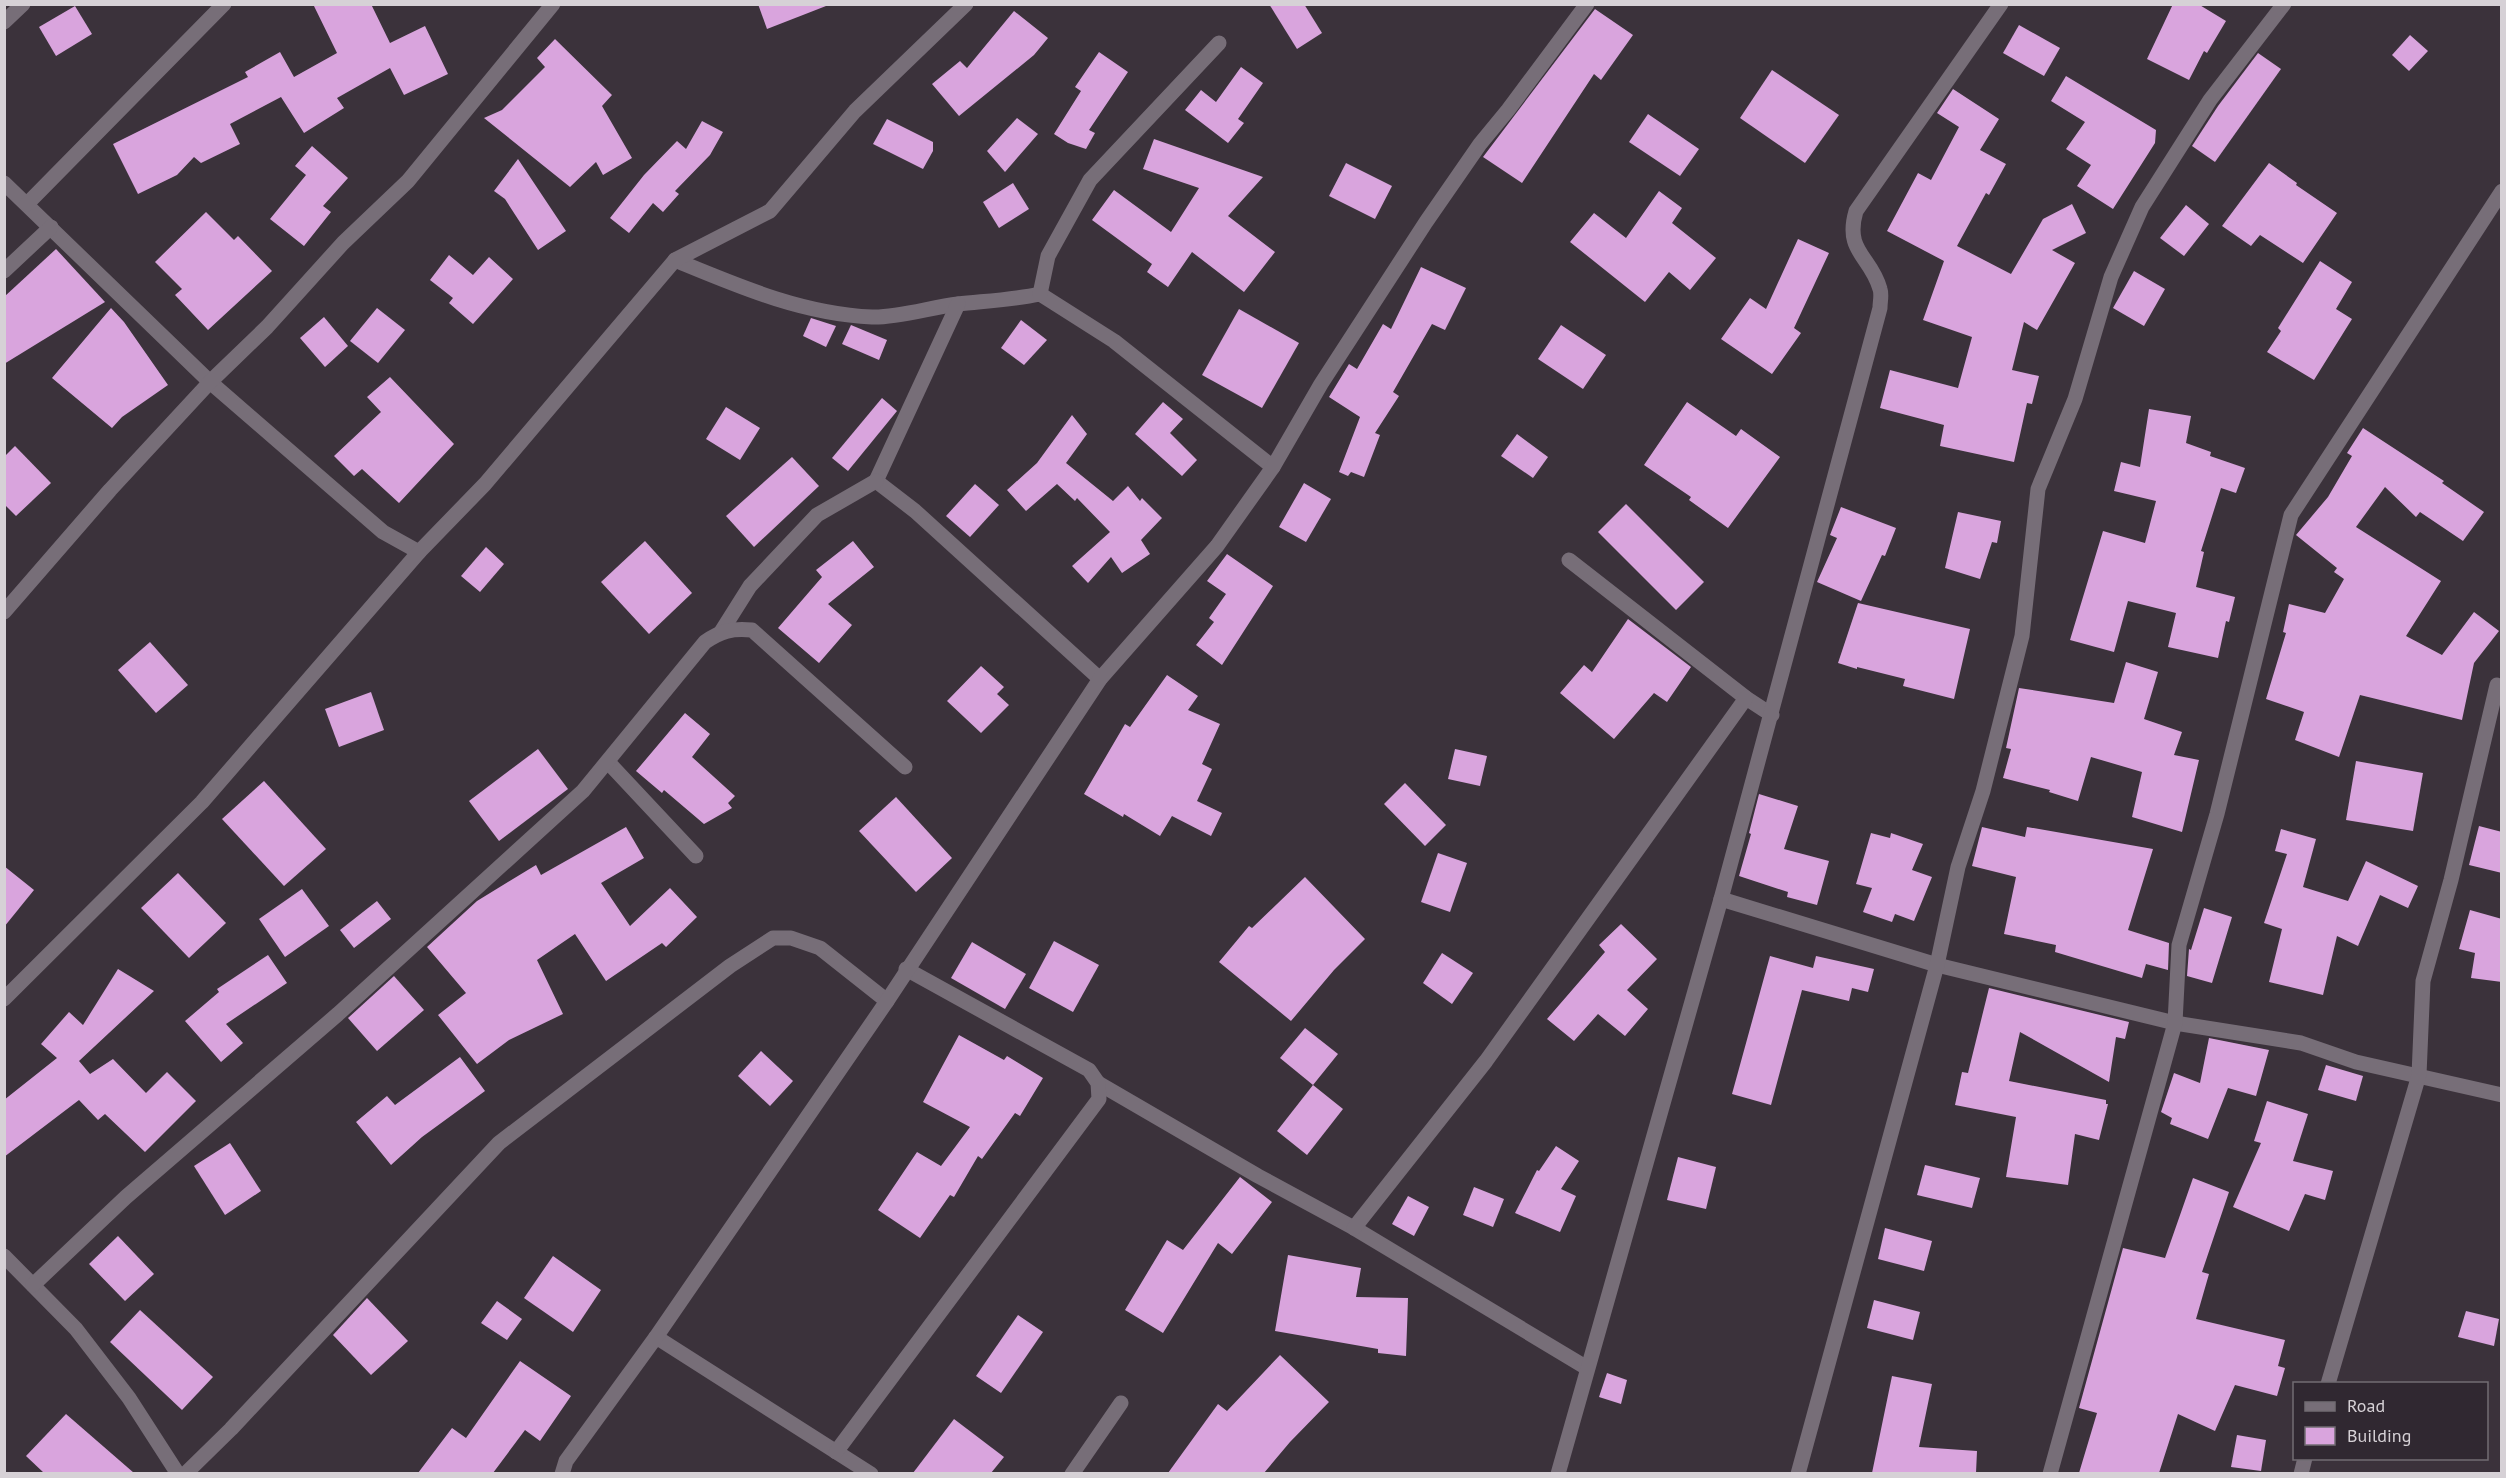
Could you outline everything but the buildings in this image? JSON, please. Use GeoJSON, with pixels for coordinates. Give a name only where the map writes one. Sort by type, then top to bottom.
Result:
{"type":"FeatureCollection","features":[{"type":"Feature","properties":{"kind":"street"},"geometry":{"type":"LineString","coordinates":[[4,22],[23,4]]}},
{"type":"Feature","properties":{"kind":"street"},"geometry":{"type":"LineString","coordinates":[[27,204],[224,4]]}},
{"type":"Feature","properties":{"kind":"street"},"geometry":{"type":"LineString","coordinates":[[4,612],[110,490],[210,382],[267,327],[343,243],[408,181],[553,4]]}},
{"type":"Feature","properties":{"kind":"street"},"geometry":{"type":"LineString","coordinates":[[4,999],[202,802],[419,552],[485,484],[675,260],[770,211],[855,111],[966,4]]}},
{"type":"Feature","properties":{"kind":"street"},"geometry":{"type":"LineString","coordinates":[[562,1473],[566,1461],[656,1337],[887,1001],[906,969],[1100,680],[1217,546],[1274,467],[1321,384],[1426,222],[1480,144],[1587,4]]}},
{"type":"Feature","properties":{"kind":"street"},"geometry":{"type":"LineString","coordinates":[[1558,1473],[1772,715],[1880,308],[1881,291],[1877,281],[1853,242],[1852,225],[1856,211],[2001,4]]}},
{"type":"Feature","properties":{"kind":"street"},"geometry":{"type":"LineString","coordinates":[[1798,1473],[1937,965],[1958,867],[1983,791],[2022,636],[2037,489],[2075,399],[2111,277],[2142,207],[2210,100],[2284,4]]}},
{"type":"Feature","properties":{"kind":"street"},"geometry":{"type":"LineString","coordinates":[[1040,294],[1048,256],[1090,180],[1219,43]]}},
{"type":"Feature","properties":{"kind":"street"},"geometry":{"type":"LineString","coordinates":[[4,183],[210,382],[383,532],[419,552]]}},
{"type":"Feature","properties":{"kind":"street"},"geometry":{"type":"LineString","coordinates":[[2050,1473],[2175,1023],[2179,945],[2217,814],[2291,514],[2502,190]]}},
{"type":"Feature","properties":{"kind":"street"},"geometry":{"type":"LineString","coordinates":[[4,271],[51,227]]}},
{"type":"Feature","properties":{"kind":"street"},"geometry":{"type":"LineString","coordinates":[[675,260],[775,300],[817,310],[874,317],[958,304],[1013,300],[1040,294],[1114,341],[1274,467]]}},
{"type":"Feature","properties":{"kind":"street"},"geometry":{"type":"LineString","coordinates":[[721,632],[750,586],[817,515],[876,481],[958,304]]}},
{"type":"Feature","properties":{"kind":"street"},"geometry":{"type":"LineString","coordinates":[[876,481],[915,511],[1100,680]]}},
{"type":"Feature","properties":{"kind":"street"},"geometry":{"type":"LineString","coordinates":[[1569,560],[1746,698],[1772,715]]}},
{"type":"Feature","properties":{"kind":"street"},"geometry":{"type":"LineString","coordinates":[[33,1285],[126,1197],[347,1006],[583,791],[705,642],[721,632],[735,628],[752,630],[905,767]]}},
{"type":"Feature","properties":{"kind":"street"},"geometry":{"type":"LineString","coordinates":[[2328,1382],[2419,1075],[2423,981],[2451,880],[2497,685]]}},
{"type":"Feature","properties":{"kind":"street"},"geometry":{"type":"LineString","coordinates":[[1354,1228],[1486,1061],[1746,698]]}},
{"type":"Feature","properties":{"kind":"street"},"geometry":{"type":"LineString","coordinates":[[608,762],[696,856]]}},
{"type":"Feature","properties":{"kind":"street"},"geometry":{"type":"LineString","coordinates":[[1721,899],[1937,965],[2175,1023],[2301,1043],[2356,1062],[2502,1095]]}},
{"type":"Feature","properties":{"kind":"street"},"geometry":{"type":"LineString","coordinates":[[185,1473],[231,1429],[499,1143],[531,1116],[730,966],[773,938],[792,938],[820,948],[887,1001]]}},
{"type":"Feature","properties":{"kind":"street"},"geometry":{"type":"LineString","coordinates":[[906,969],[1089,1070],[1098,1083],[1258,1176],[1354,1228],[1587,1368]]}},
{"type":"Feature","properties":{"kind":"street"},"geometry":{"type":"LineString","coordinates":[[836,1452],[1099,1099],[1098,1083]]}},
{"type":"Feature","properties":{"kind":"street"},"geometry":{"type":"LineString","coordinates":[[4,1256],[76,1329],[123,1389],[178,1473]]}},
{"type":"Feature","properties":{"kind":"street"},"geometry":{"type":"LineString","coordinates":[[656,1337],[872,1473]]}},
{"type":"Feature","properties":{"kind":"street"},"geometry":{"type":"LineString","coordinates":[[1072,1473],[1121,1403]]}}]}
